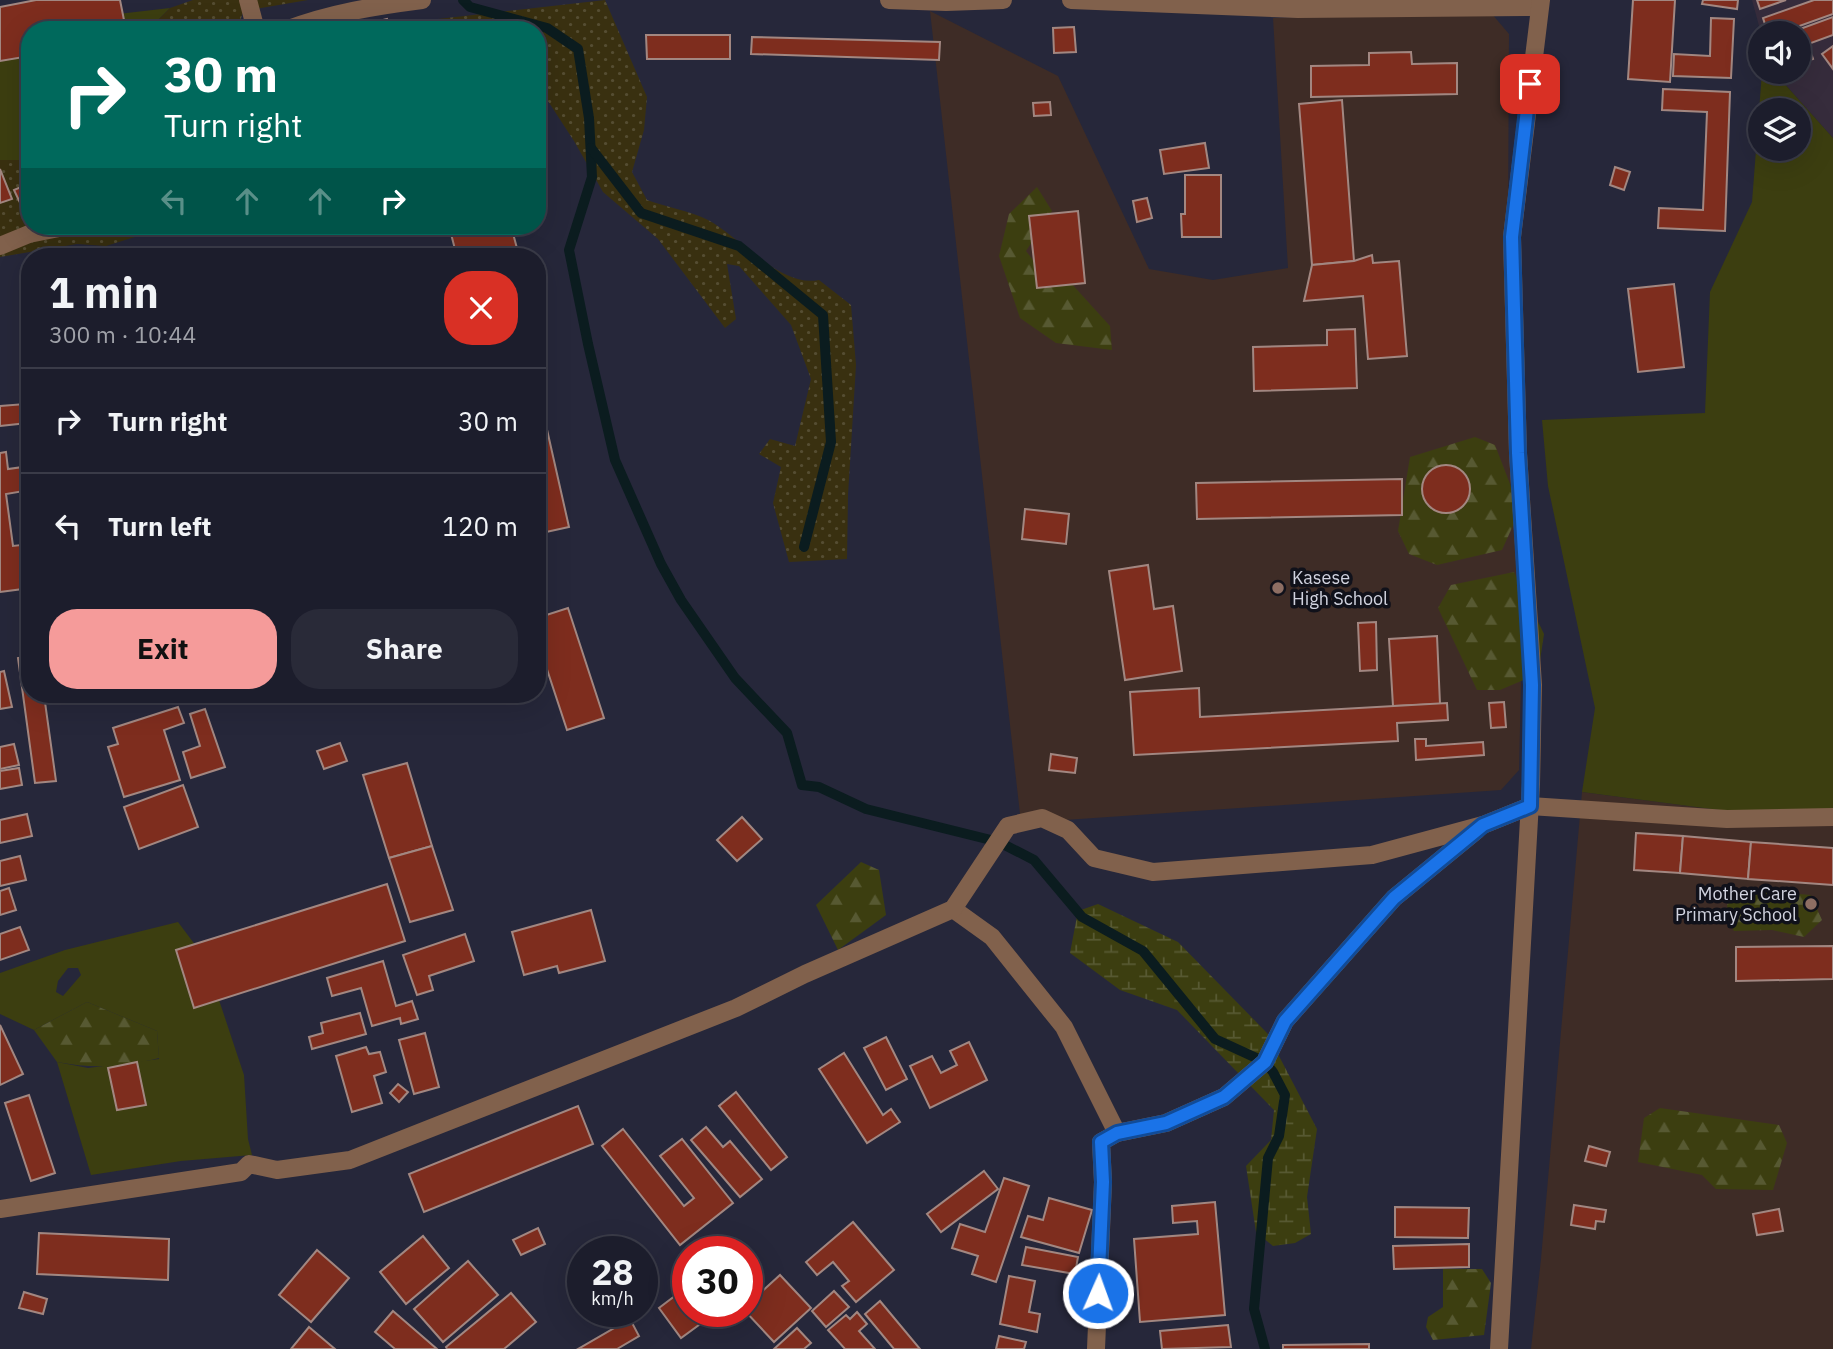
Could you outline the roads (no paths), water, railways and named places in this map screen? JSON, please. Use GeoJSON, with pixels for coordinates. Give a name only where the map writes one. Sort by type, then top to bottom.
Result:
{"type":"FeatureCollection","features":[{"type":"Feature","properties":{"kind":"street"},"geometry":{"type":"LineString","coordinates":[[248,0],[254,21]]}},
{"type":"Feature","properties":{"kind":"street"},"geometry":{"type":"LineString","coordinates":[[310,21],[359,9],[422,0]]}},
{"type":"Feature","properties":{"kind":"street"},"geometry":{"type":"LineString","coordinates":[[889,0],[1003,0]]}},
{"type":"Feature","properties":{"kind":"street"},"geometry":{"type":"LineString","coordinates":[[1071,0],[1298,9],[1540,3],[1512,237],[1518,453],[1532,685],[1530,806],[1499,1349]]}},
{"type":"Feature","properties":{"kind":"street"},"geometry":{"type":"LineString","coordinates":[[0,246],[27,235]]}},
{"type":"Feature","properties":{"kind":"street"},"geometry":{"type":"LineString","coordinates":[[0,1209],[241,1172],[249,1164],[277,1170],[351,1160],[736,1008],[805,974],[953,909],[1008,826],[1042,818],[1068,830],[1094,858],[1153,872],[1372,855],[1483,825],[1530,806],[1727,818],[1833,817]]}},
{"type":"Feature","properties":{"kind":"street"},"geometry":{"type":"LineString","coordinates":[[1096,1349],[1103,1182],[1101,1142],[1117,1133],[1166,1123],[1224,1097],[1265,1062],[1285,1021],[1394,898],[1483,825]]}},
{"type":"Feature","properties":{"kind":"street"},"geometry":{"type":"LineString","coordinates":[[953,909],[992,937],[1064,1027],[1117,1133]]}},
{"type":"Feature","properties":{"kind":"waterway"},"geometry":{"type":"LineString","coordinates":[[463,0],[470,7],[521,21]]}},
{"type":"Feature","properties":{"kind":"waterway"},"geometry":{"type":"LineString","coordinates":[[546,28],[578,49],[589,118],[592,177],[569,250],[615,460],[661,564],[681,600],[735,678],[787,733],[802,785],[819,787],[866,809],[999,842],[1034,860],[1082,917],[1143,951],[1215,1039],[1265,1062],[1273,1072],[1285,1095],[1279,1136],[1268,1158],[1254,1309],[1265,1349]]}},
{"type":"Feature","properties":{"kind":"waterway"},"geometry":{"type":"LineString","coordinates":[[591,148],[641,213],[739,246],[823,315],[831,442],[804,547]]}},
{"type":"Feature","properties":{"kind":"place","name":"Kasese High School"},"geometry":{"type":"Point","coordinates":[1278,588]}},
{"type":"Feature","properties":{"kind":"place","name":"Mother Care Primary School"},"geometry":{"type":"Point","coordinates":[1811,904]}}]}
